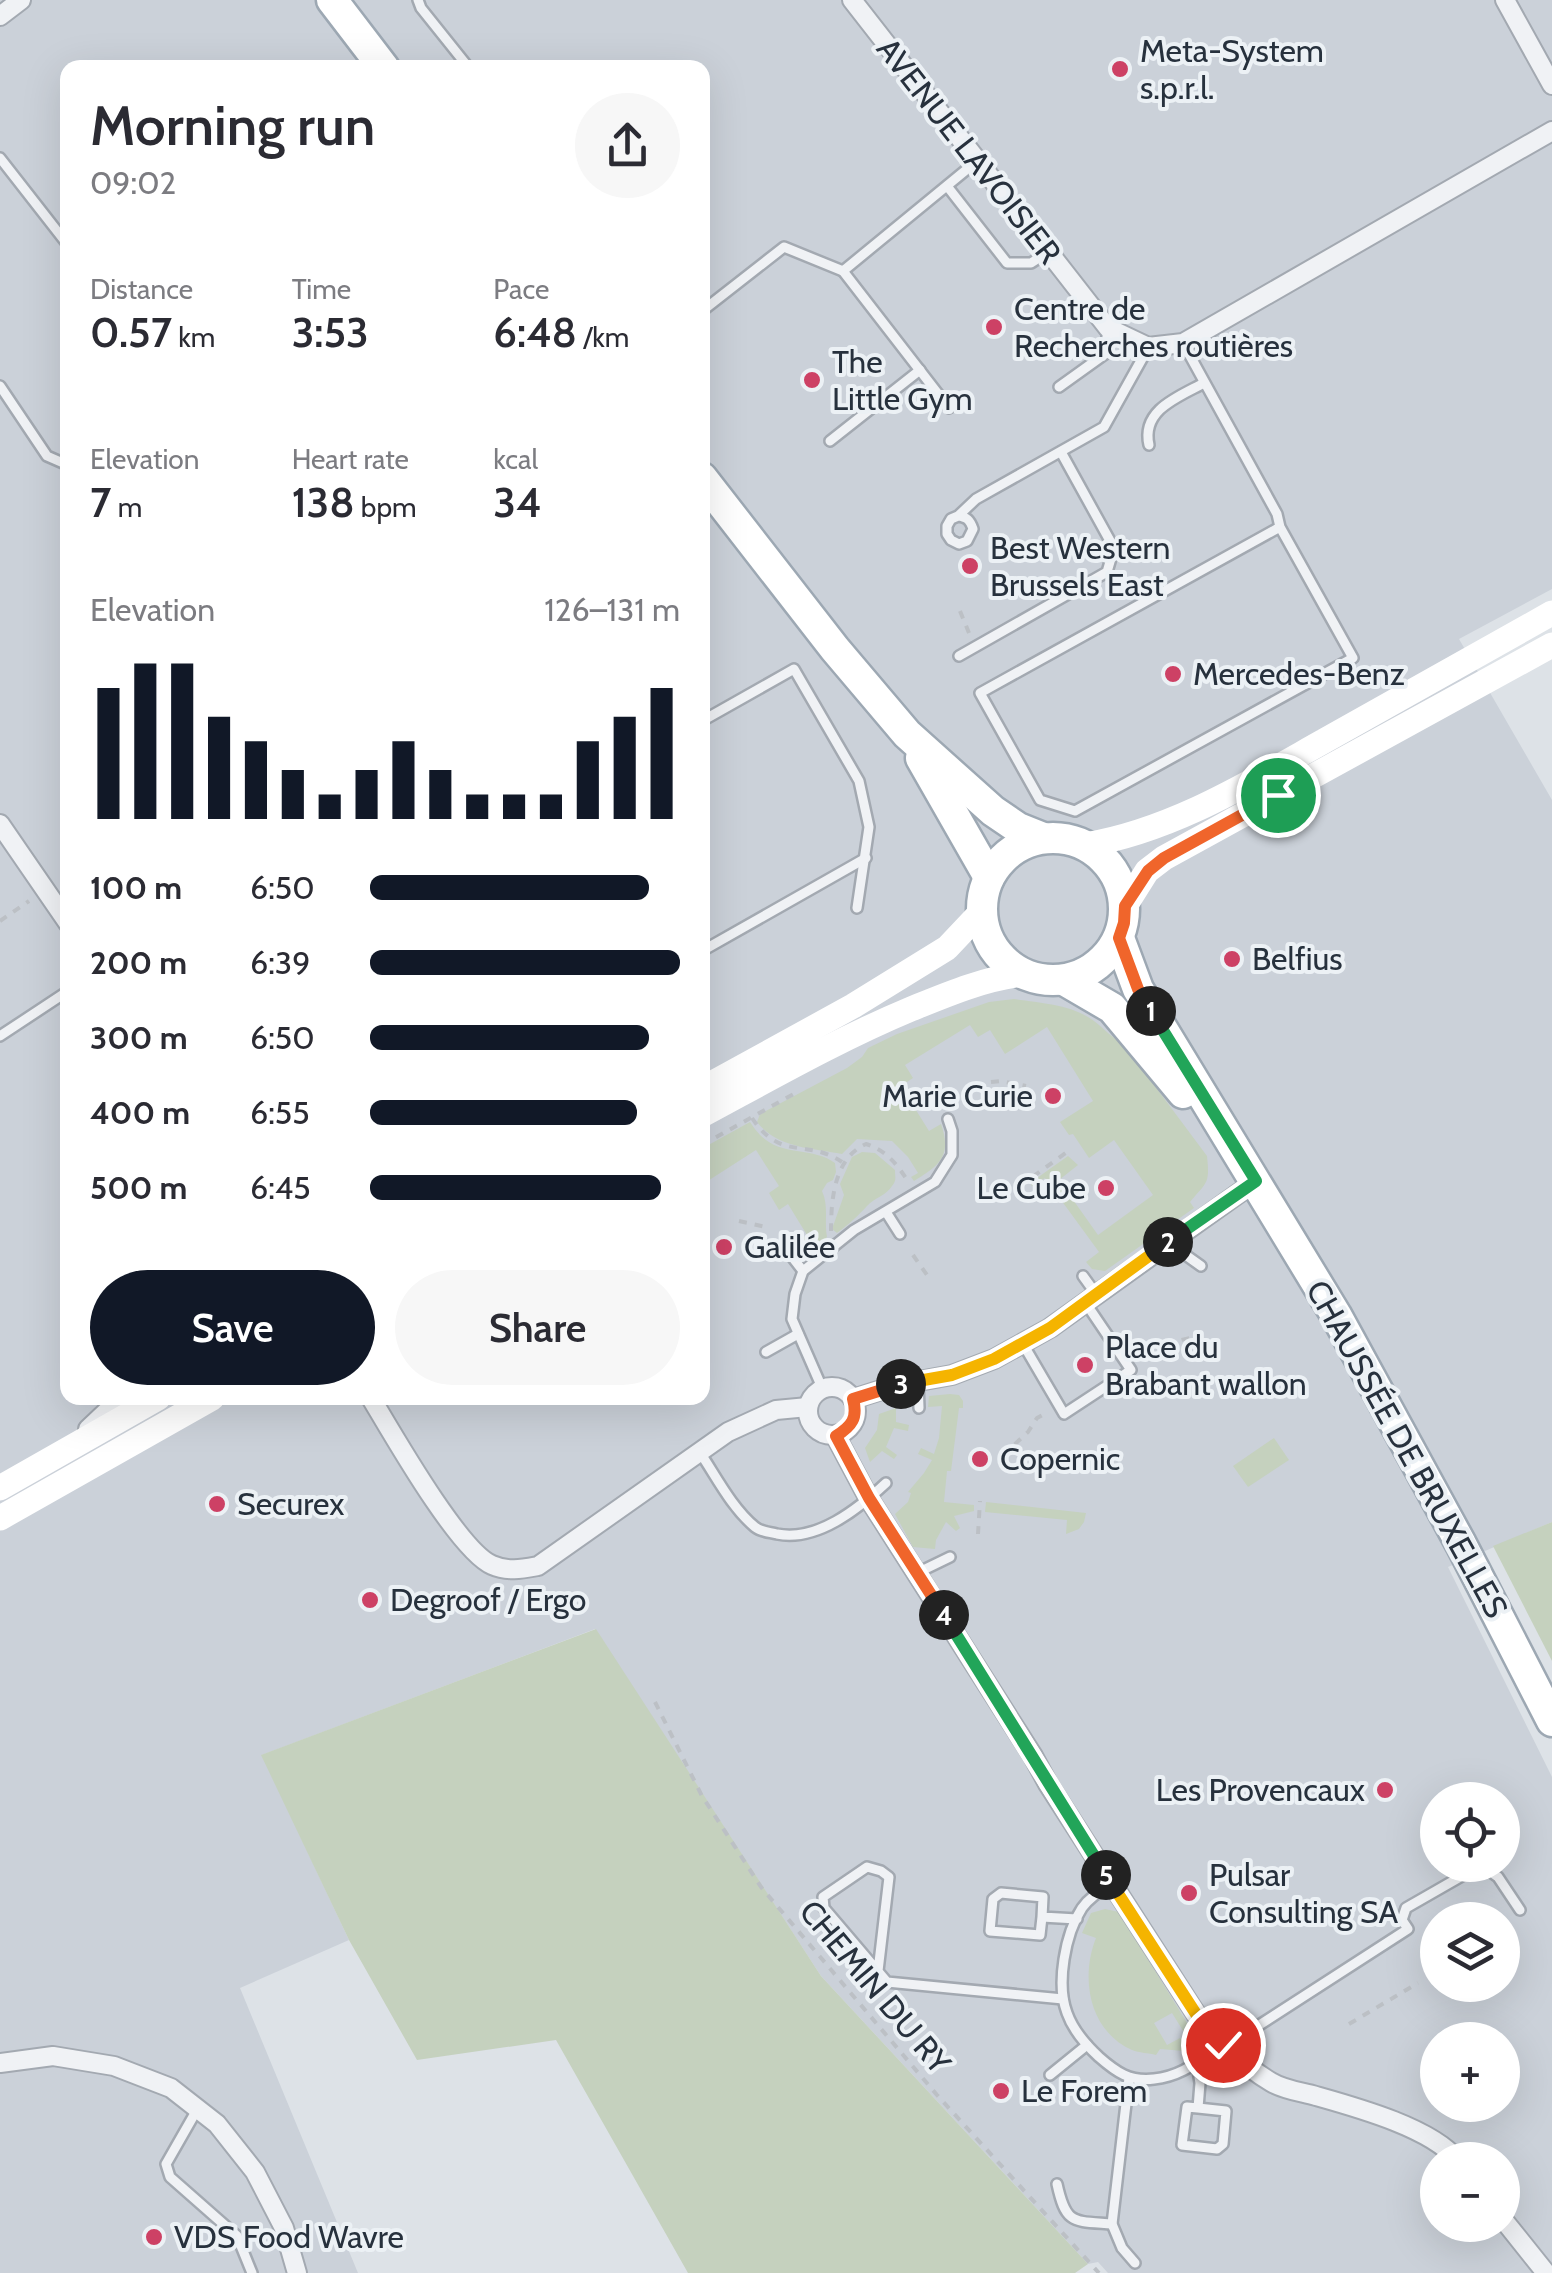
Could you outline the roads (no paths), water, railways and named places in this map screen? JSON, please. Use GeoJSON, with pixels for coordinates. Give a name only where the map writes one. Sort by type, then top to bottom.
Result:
{"type":"FeatureCollection","features":[{"type":"Feature","properties":{"kind":"main road"},"geometry":{"type":"LineString","coordinates":[[332,0],[378,60]]}},
{"type":"Feature","properties":{"kind":"main road"},"geometry":{"type":"LineString","coordinates":[[710,488],[907,734],[993,811],[1018,828],[1043,838]]}},
{"type":"Feature","properties":{"kind":"main road"},"geometry":{"type":"LineString","coordinates":[[1085,845],[1152,828],[1236,790],[1552,613]]}},
{"type":"Feature","properties":{"kind":"main road"},"geometry":{"type":"LineString","coordinates":[[1125,906],[1148,871],[1164,858],[1552,645]]}},
{"type":"Feature","properties":{"kind":"main road"},"geometry":{"type":"LineString","coordinates":[[907,734],[989,877]]}},
{"type":"Feature","properties":{"kind":"main road"},"geometry":{"type":"LineString","coordinates":[[1023,974],[1001,959],[987,938],[981,912],[989,877],[1002,858],[1021,845],[1043,838],[1065,838],[1085,845],[1106,860],[1119,882],[1125,906],[1119,938],[1106,958],[1086,972],[1064,980]]}},
{"type":"Feature","properties":{"kind":"main road"},"geometry":{"type":"LineString","coordinates":[[710,1085],[854,1006],[947,948],[981,912]]}},
{"type":"Feature","properties":{"kind":"main road","name":"CHAUSSÉE DE BRUXELLES"},"geometry":{"type":"LineString","coordinates":[[1119,938],[1138,989],[1336,1315],[1552,1721]]}},
{"type":"Feature","properties":{"kind":"main road"},"geometry":{"type":"LineString","coordinates":[[710,1112],[890,1018],[962,988],[1023,974]]}},
{"type":"Feature","properties":{"kind":"main road","name":"CHAUSSÉE DE BRUXELLES"},"geometry":{"type":"LineString","coordinates":[[1023,974],[1050,981],[1064,980],[1112,1008],[1256,1181]]}},
{"type":"Feature","properties":{"kind":"main road"},"geometry":{"type":"LineString","coordinates":[[0,1488],[146,1405]]}},
{"type":"Feature","properties":{"kind":"main road"},"geometry":{"type":"LineString","coordinates":[[0,1518],[200,1405]]}},
{"type":"Feature","properties":{"kind":"street"},"geometry":{"type":"LineString","coordinates":[[0,16],[20,0]]}},
{"type":"Feature","properties":{"kind":"street","name":"AVENUE LAVOISIER"},"geometry":{"type":"LineString","coordinates":[[852,0],[1108,328],[1148,347]]}},
{"type":"Feature","properties":{"kind":"street"},"geometry":{"type":"LineString","coordinates":[[1505,0],[1552,85]]}},
{"type":"Feature","properties":{"kind":"street"},"geometry":{"type":"LineString","coordinates":[[1148,347],[1183,343],[1552,131]]}},
{"type":"Feature","properties":{"kind":"street"},"geometry":{"type":"LineString","coordinates":[[0,824],[60,913]]}},
{"type":"Feature","properties":{"kind":"street"},"geometry":{"type":"LineString","coordinates":[[853,1399],[897,1385],[952,1375],[1022,1344],[1256,1181]]}},
{"type":"Feature","properties":{"kind":"street"},"geometry":{"type":"LineString","coordinates":[[836,1436],[856,1416],[853,1399],[840,1388],[823,1390],[814,1396],[808,1406],[812,1422],[819,1430],[836,1436],[869,1498],[1196,2014],[1223,2045],[1274,2084],[1402,2124],[1435,2142]]}},
{"type":"Feature","properties":{"kind":"street"},"geometry":{"type":"LineString","coordinates":[[64,1452],[106,1412],[119,1405]]}},
{"type":"Feature","properties":{"kind":"street"},"geometry":{"type":"LineString","coordinates":[[375,1405],[430,1494],[475,1554],[492,1565],[514,1570],[538,1566],[728,1432],[764,1415],[808,1406]]}},
{"type":"Feature","properties":{"kind":"street"},"geometry":{"type":"LineString","coordinates":[[0,2063],[53,2056],[114,2066],[171,2088],[216,2124],[255,2172],[284,2228],[297,2273]]}},
{"type":"Feature","properties":{"kind":"street"},"geometry":{"type":"LineString","coordinates":[[1520,2240],[1546,2273]]}},
{"type":"Feature","properties":{"kind":"lane"},"geometry":{"type":"LineString","coordinates":[[418,0],[463,60]]}},
{"type":"Feature","properties":{"kind":"lane"},"geometry":{"type":"LineString","coordinates":[[0,158],[60,234]]}},
{"type":"Feature","properties":{"kind":"lane"},"geometry":{"type":"LineString","coordinates":[[843,271],[977,161]]}},
{"type":"Feature","properties":{"kind":"lane"},"geometry":{"type":"LineString","coordinates":[[947,186],[1008,263],[1030,263],[1048,252]]}},
{"type":"Feature","properties":{"kind":"lane"},"geometry":{"type":"LineString","coordinates":[[710,305],[784,248],[843,271],[949,408]]}},
{"type":"Feature","properties":{"kind":"lane"},"geometry":{"type":"LineString","coordinates":[[1059,386],[1105,354],[1108,328]]}},
{"type":"Feature","properties":{"kind":"lane"},"geometry":{"type":"LineString","coordinates":[[1183,343],[1353,658],[1075,811],[1040,800],[980,693],[1280,527]]}},
{"type":"Feature","properties":{"kind":"lane"},"geometry":{"type":"LineString","coordinates":[[958,516],[976,499],[1104,427],[1148,347]]}},
{"type":"Feature","properties":{"kind":"lane"},"geometry":{"type":"LineString","coordinates":[[830,441],[920,370]]}},
{"type":"Feature","properties":{"kind":"lane"},"geometry":{"type":"LineString","coordinates":[[1150,444],[1148,428],[1152,416],[1204,382]]}},
{"type":"Feature","properties":{"kind":"lane"},"geometry":{"type":"LineString","coordinates":[[0,386],[46,456],[60,462]]}},
{"type":"Feature","properties":{"kind":"lane"},"geometry":{"type":"LineString","coordinates":[[959,656],[1107,572],[1114,548],[1061,452]]}},
{"type":"Feature","properties":{"kind":"lane"},"geometry":{"type":"LineString","coordinates":[[710,716],[794,669],[859,781],[868,827],[857,908]]}},
{"type":"Feature","properties":{"kind":"lane"},"geometry":{"type":"LineString","coordinates":[[710,946],[866,858]]}},
{"type":"Feature","properties":{"kind":"lane"},"geometry":{"type":"LineString","coordinates":[[0,1036],[60,997]]}},
{"type":"Feature","properties":{"kind":"lane"},"geometry":{"type":"LineString","coordinates":[[823,1390],[792,1319],[802,1272],[854,1230],[935,1182],[952,1156],[948,1119]]}},
{"type":"Feature","properties":{"kind":"lane"},"geometry":{"type":"LineString","coordinates":[[886,1212],[900,1234]]}},
{"type":"Feature","properties":{"kind":"lane"},"geometry":{"type":"LineString","coordinates":[[1172,1239],[1201,1266]]}},
{"type":"Feature","properties":{"kind":"lane"},"geometry":{"type":"LineString","coordinates":[[786,1249],[802,1272]]}},
{"type":"Feature","properties":{"kind":"lane"},"geometry":{"type":"LineString","coordinates":[[1022,1344],[1064,1414],[1130,1370],[1090,1298],[1083,1276]]}},
{"type":"Feature","properties":{"kind":"lane"},"geometry":{"type":"LineString","coordinates":[[766,1352],[798,1334]]}},
{"type":"Feature","properties":{"kind":"lane"},"geometry":{"type":"LineString","coordinates":[[918,1382],[919,1408]]}},
{"type":"Feature","properties":{"kind":"lane"},"geometry":{"type":"LineString","coordinates":[[699,1451],[729,1497],[757,1530],[784,1536],[808,1534],[829,1525],[886,1483]]}},
{"type":"Feature","properties":{"kind":"lane"},"geometry":{"type":"LineString","coordinates":[[917,1572],[950,1557]]}},
{"type":"Feature","properties":{"kind":"lane"},"geometry":{"type":"LineString","coordinates":[[878,1971],[889,1877],[867,1867],[823,1897],[824,1908],[887,1982],[1063,1999]]}},
{"type":"Feature","properties":{"kind":"lane"},"geometry":{"type":"LineString","coordinates":[[1112,1884],[1089,1900],[1077,1919],[1067,1945],[1063,1999],[1067,2015],[1087,2045],[1113,2069],[1129,2078],[1151,2080],[1178,2075],[1197,2064],[1408,1929],[1402,1920],[1406,1908],[1451,1882]]}},
{"type":"Feature","properties":{"kind":"lane"},"geometry":{"type":"LineString","coordinates":[[1001,1892],[1043,1897],[1042,1918],[1040,1935],[990,1931],[993,1899],[1001,1892]]}},
{"type":"Feature","properties":{"kind":"lane"},"geometry":{"type":"LineString","coordinates":[[1042,1918],[1077,1919]]}},
{"type":"Feature","properties":{"kind":"lane"},"geometry":{"type":"LineString","coordinates":[[1050,2075],[1087,2045]]}},
{"type":"Feature","properties":{"kind":"lane"},"geometry":{"type":"LineString","coordinates":[[1197,2064],[1198,2108]]}},
{"type":"Feature","properties":{"kind":"lane"},"geometry":{"type":"LineString","coordinates":[[1129,2078],[1112,2224],[1122,2248],[1135,2263]]}},
{"type":"Feature","properties":{"kind":"lane"},"geometry":{"type":"LineString","coordinates":[[1187,2107],[1198,2108],[1226,2111],[1223,2144],[1217,2149],[1182,2145],[1187,2107]]}},
{"type":"Feature","properties":{"kind":"lane"},"geometry":{"type":"LineString","coordinates":[[198,2108],[166,2164],[170,2177],[237,2236],[252,2273]]}},
{"type":"Feature","properties":{"kind":"lane"},"geometry":{"type":"LineString","coordinates":[[1057,2184],[1062,2209],[1075,2220],[1112,2224]]}},
{"type":"Feature","properties":{"kind":"place","name":"Meta-System s.p.r.l."},"geometry":{"type":"Point","coordinates":[1120,69]}},
{"type":"Feature","properties":{"kind":"place","name":"Centre de Recherches routières"},"geometry":{"type":"Point","coordinates":[994,327]}},
{"type":"Feature","properties":{"kind":"place","name":"The Little Gym"},"geometry":{"type":"Point","coordinates":[812,380]}},
{"type":"Feature","properties":{"kind":"place","name":"Best Western Brussels East"},"geometry":{"type":"Point","coordinates":[970,566]}},
{"type":"Feature","properties":{"kind":"place","name":"Mercedes-Benz"},"geometry":{"type":"Point","coordinates":[1173,674]}},
{"type":"Feature","properties":{"kind":"place","name":"Belfius"},"geometry":{"type":"Point","coordinates":[1232,959]}},
{"type":"Feature","properties":{"kind":"place","name":"Marie Curie"},"geometry":{"type":"Point","coordinates":[1053,1096]}},
{"type":"Feature","properties":{"kind":"place","name":"Le Cube"},"geometry":{"type":"Point","coordinates":[1106,1188]}},
{"type":"Feature","properties":{"kind":"place","name":"Galilée"},"geometry":{"type":"Point","coordinates":[724,1247]}},
{"type":"Feature","properties":{"kind":"place","name":"Place du Brabant wallon"},"geometry":{"type":"Point","coordinates":[1085,1365]}},
{"type":"Feature","properties":{"kind":"place","name":"Copernic"},"geometry":{"type":"Point","coordinates":[980,1459]}},
{"type":"Feature","properties":{"kind":"place","name":"Securex"},"geometry":{"type":"Point","coordinates":[217,1504]}},
{"type":"Feature","properties":{"kind":"place","name":"Degroof / Ergo"},"geometry":{"type":"Point","coordinates":[370,1600]}},
{"type":"Feature","properties":{"kind":"place","name":"Les Provencaux"},"geometry":{"type":"Point","coordinates":[1385,1790]}},
{"type":"Feature","properties":{"kind":"place","name":"Pulsar Consulting SA"},"geometry":{"type":"Point","coordinates":[1189,1893]}},
{"type":"Feature","properties":{"kind":"place","name":"Le Forem"},"geometry":{"type":"Point","coordinates":[1001,2091]}},
{"type":"Feature","properties":{"kind":"place","name":"VDS Food Wavre"},"geometry":{"type":"Point","coordinates":[154,2237]}}]}
